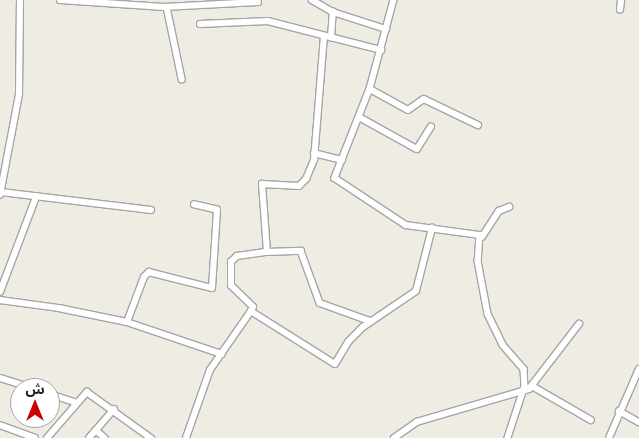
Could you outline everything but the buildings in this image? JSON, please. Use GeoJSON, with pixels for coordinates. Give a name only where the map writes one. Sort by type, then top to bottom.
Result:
{"type":"FeatureCollection","features":[{"type":"Feature","properties":{"kind":"street"},"geometry":{"type":"LineString","coordinates":[[20,0],[19,94],[1,194],[151,210]]}},
{"type":"Feature","properties":{"kind":"street"},"geometry":{"type":"LineString","coordinates":[[60,0],[167,7],[178,3],[258,2]]}},
{"type":"Feature","properties":{"kind":"street"},"geometry":{"type":"LineString","coordinates":[[312,0],[333,12],[386,29]]}},
{"type":"Feature","properties":{"kind":"street"},"geometry":{"type":"LineString","coordinates":[[394,0],[370,89],[336,174],[337,181],[406,225],[466,231],[482,237]]}},
{"type":"Feature","properties":{"kind":"street"},"geometry":{"type":"LineString","coordinates":[[620,10],[621,0]]}},
{"type":"Feature","properties":{"kind":"street"},"geometry":{"type":"LineString","coordinates":[[167,7],[182,79]]}},
{"type":"Feature","properties":{"kind":"street"},"geometry":{"type":"LineString","coordinates":[[331,38],[333,12]]}},
{"type":"Feature","properties":{"kind":"street"},"geometry":{"type":"LineString","coordinates":[[200,24],[268,21],[381,50]]}},
{"type":"Feature","properties":{"kind":"street"},"geometry":{"type":"LineString","coordinates":[[267,252],[262,184],[303,184],[314,153],[324,36]]}},
{"type":"Feature","properties":{"kind":"street"},"geometry":{"type":"LineString","coordinates":[[370,89],[408,110],[424,99],[478,125]]}},
{"type":"Feature","properties":{"kind":"street"},"geometry":{"type":"LineString","coordinates":[[359,117],[417,149],[431,127]]}},
{"type":"Feature","properties":{"kind":"street"},"geometry":{"type":"LineString","coordinates":[[314,153],[342,160]]}},
{"type":"Feature","properties":{"kind":"street"},"geometry":{"type":"LineString","coordinates":[[0,292],[36,197]]}},
{"type":"Feature","properties":{"kind":"street"},"geometry":{"type":"LineString","coordinates":[[127,322],[144,277],[149,272],[212,288],[216,210],[195,206]]}},
{"type":"Feature","properties":{"kind":"street"},"geometry":{"type":"LineString","coordinates":[[508,438],[524,392],[524,370],[503,345],[488,314],[478,260],[482,237],[499,211],[510,207]]}},
{"type":"Feature","properties":{"kind":"street"},"geometry":{"type":"LineString","coordinates":[[251,311],[332,365],[338,362],[348,342],[370,321],[416,290],[432,228]]}},
{"type":"Feature","properties":{"kind":"street"},"geometry":{"type":"LineString","coordinates":[[186,438],[210,370],[253,307],[231,286],[232,262],[237,256],[267,252],[301,252],[320,303],[370,321]]}},
{"type":"Feature","properties":{"kind":"street"},"geometry":{"type":"LineString","coordinates":[[0,300],[59,308],[127,322],[222,354]]}},
{"type":"Feature","properties":{"kind":"street"},"geometry":{"type":"LineString","coordinates":[[394,438],[417,422],[524,392],[532,386],[579,324]]}},
{"type":"Feature","properties":{"kind":"street"},"geometry":{"type":"LineString","coordinates":[[609,438],[619,411],[639,369]]}},
{"type":"Feature","properties":{"kind":"street"},"geometry":{"type":"LineString","coordinates":[[631,384],[639,387]]}},
{"type":"Feature","properties":{"kind":"street"},"geometry":{"type":"LineString","coordinates":[[532,386],[590,420]]}},
{"type":"Feature","properties":{"kind":"street"},"geometry":{"type":"LineString","coordinates":[[47,438],[87,392],[114,409],[151,438]]}},
{"type":"Feature","properties":{"kind":"street"},"geometry":{"type":"LineString","coordinates":[[60,397],[77,403]]}},
{"type":"Feature","properties":{"kind":"street"},"geometry":{"type":"LineString","coordinates":[[89,438],[114,409]]}},
{"type":"Feature","properties":{"kind":"street"},"geometry":{"type":"LineString","coordinates":[[619,411],[639,422]]}},
{"type":"Feature","properties":{"kind":"street"},"geometry":{"type":"LineString","coordinates":[[0,425],[35,438]]}},
{"type":"Feature","properties":{"kind":"street"},"geometry":{"type":"LineString","coordinates":[[96,430],[105,438]]}}]}
